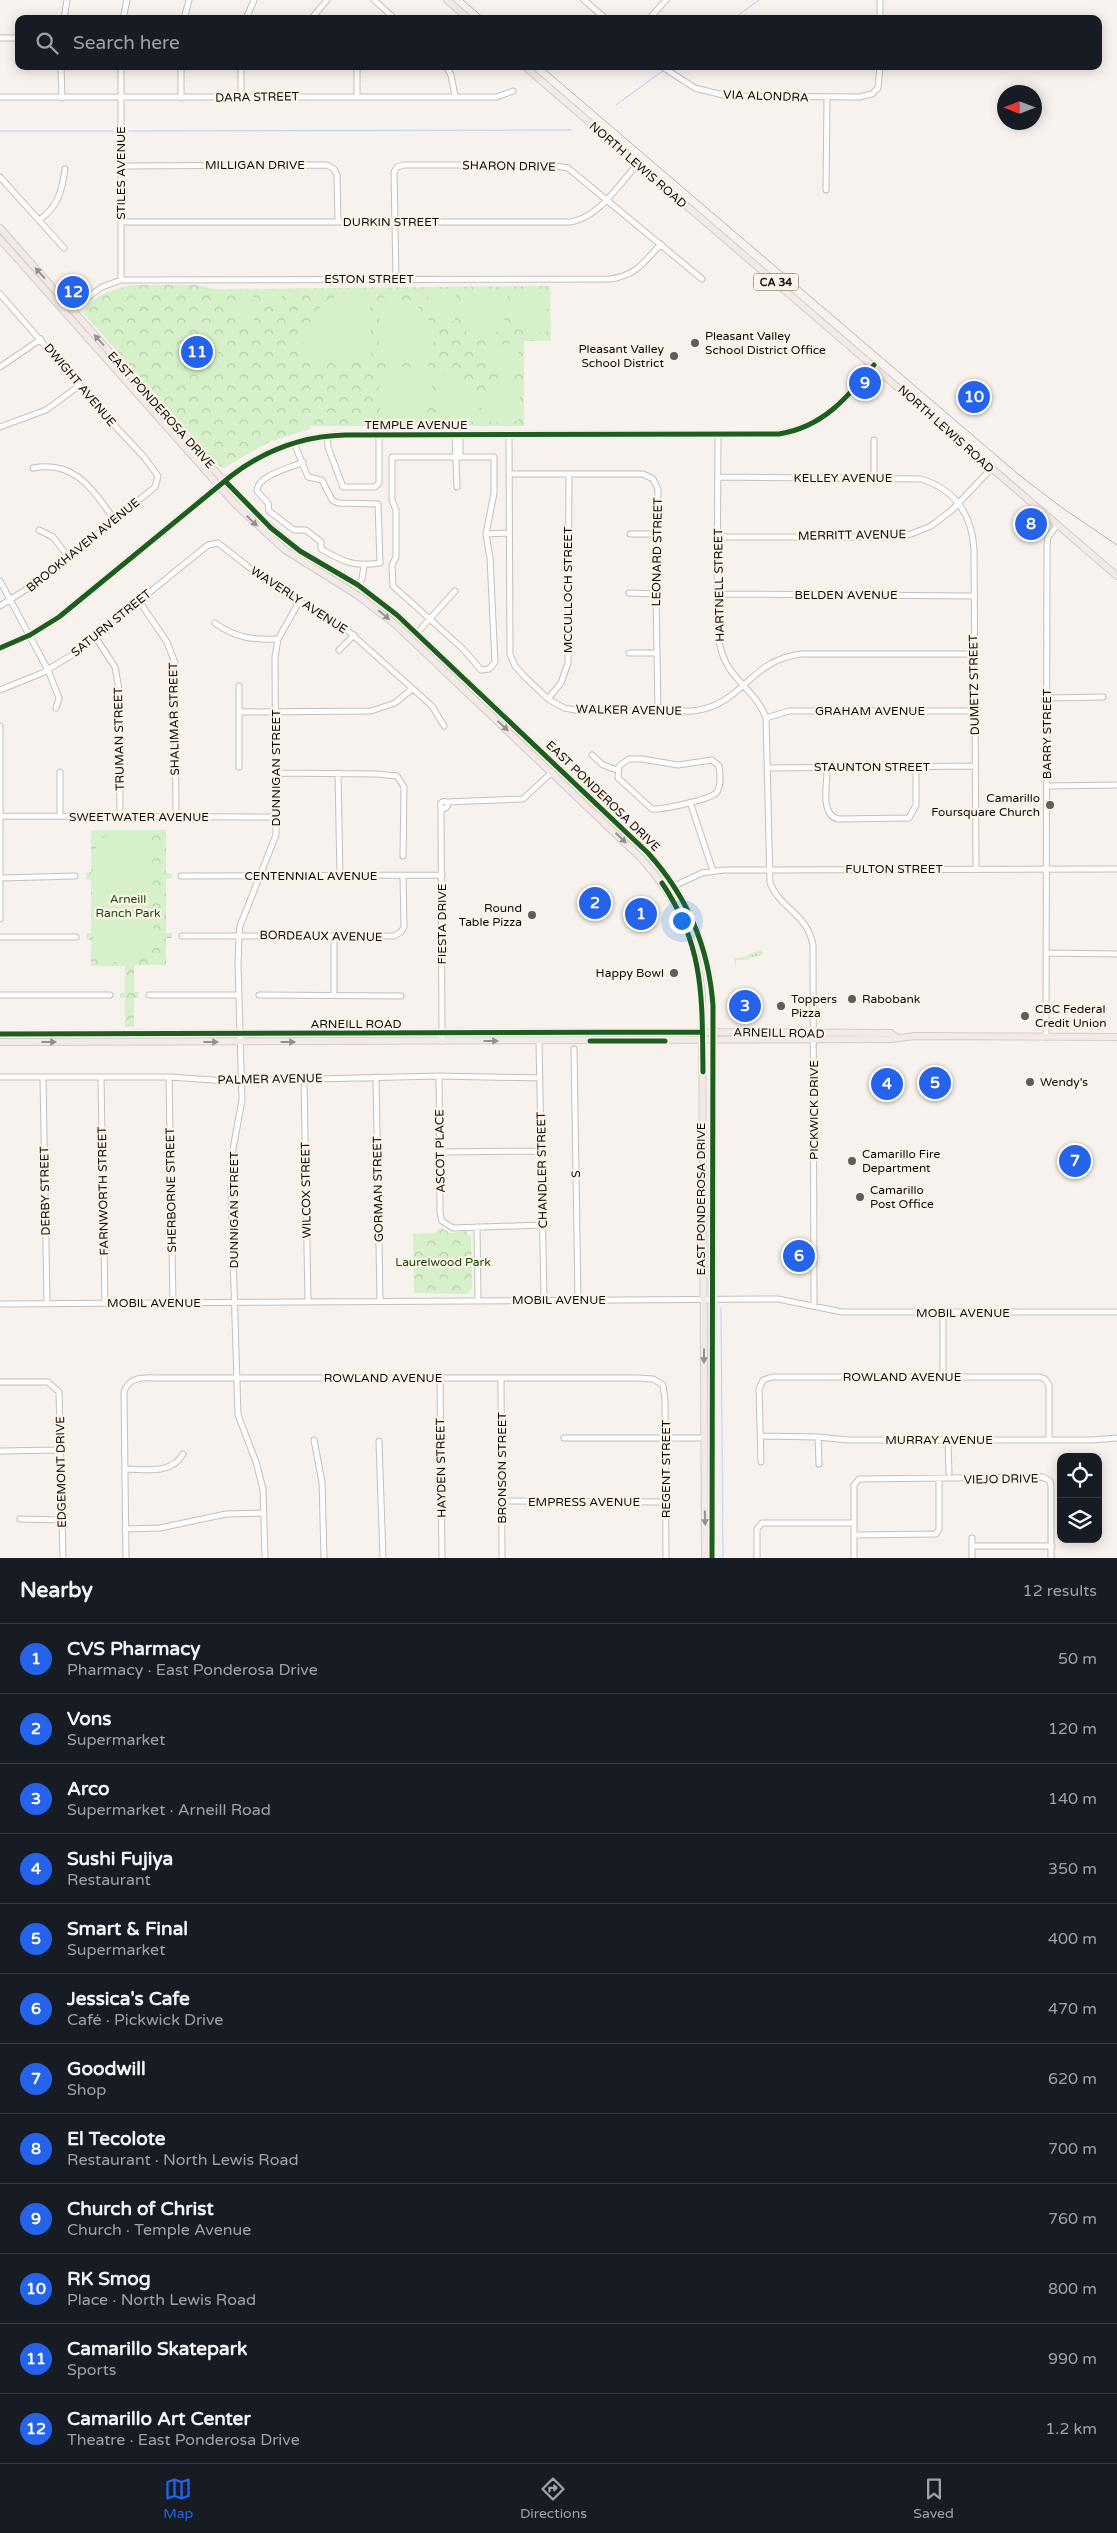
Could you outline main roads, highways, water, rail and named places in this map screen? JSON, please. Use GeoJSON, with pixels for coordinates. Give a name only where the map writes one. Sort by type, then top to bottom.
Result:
{"type":"FeatureCollection","features":[{"type":"Feature","properties":{"kind":"main road"},"geometry":{"type":"LineString","coordinates":[[447,0],[464,15]]}},
{"type":"Feature","properties":{"kind":"main road","name":"NORTH LEWIS ROAD"},"geometry":{"type":"LineString","coordinates":[[529,70],[637,165],[874,365],[991,469],[1117,576]]}},
{"type":"Feature","properties":{"kind":"main road","name":"EAST PONDEROSA DRIVE"},"geometry":{"type":"LineString","coordinates":[[0,228],[225,481],[271,528],[300,551],[358,585],[417,633],[648,853],[674,886],[692,918],[710,975],[712,1032],[704,1438],[705,1558]]}},
{"type":"Feature","properties":{"kind":"main road","name":"EAST PONDEROSA DRIVE"},"geometry":{"type":"LineString","coordinates":[[0,240],[219,486],[261,530],[285,550],[357,594],[382,613],[642,859],[667,891],[684,922],[700,976],[712,1558]]}},
{"type":"Feature","properties":{"kind":"main road"},"geometry":{"type":"LineString","coordinates":[[66,314],[72,309]]}},
{"type":"Feature","properties":{"kind":"main road","name":"TEMPLE AVENUE"},"geometry":{"type":"LineString","coordinates":[[0,648],[30,635],[70,608],[225,481],[254,460],[294,443],[328,436],[379,435],[718,436],[779,434],[810,426],[840,405],[874,365]]}},
{"type":"Feature","properties":{"kind":"main road"},"geometry":{"type":"LineString","coordinates":[[684,922],[691,925],[698,936]]}},
{"type":"Feature","properties":{"kind":"main road","name":"ARNEILL ROAD"},"geometry":{"type":"LineString","coordinates":[[0,1034],[712,1032],[813,1037]]}},
{"type":"Feature","properties":{"kind":"main road","name":"ARNEILL ROAD"},"geometry":{"type":"LineString","coordinates":[[0,1042],[712,1040],[891,1033],[896,1037],[1117,1037]]}},
{"type":"Feature","properties":{"kind":"waterway"},"geometry":{"type":"LineString","coordinates":[[738,15],[759,0]]}},
{"type":"Feature","properties":{"kind":"waterway"},"geometry":{"type":"LineString","coordinates":[[616,105],[664,70]]}},
{"type":"Feature","properties":{"kind":"waterway"},"geometry":{"type":"LineString","coordinates":[[129,131],[571,130]]}},
{"type":"Feature","properties":{"kind":"waterway"},"geometry":{"type":"LineString","coordinates":[[0,131],[113,131]]}},
{"type":"Feature","properties":{"kind":"waterway"},"geometry":{"type":"LineString","coordinates":[[721,1308],[723,1558]]}},
{"type":"Feature","properties":{"kind":"railway"},"geometry":{"type":"LineString","coordinates":[[463,0],[480,15]]}},
{"type":"Feature","properties":{"kind":"railway"},"geometry":{"type":"LineString","coordinates":[[546,70],[1018,474],[1061,507],[1117,545]]}},
{"type":"Feature","properties":{"kind":"place","name":"Camarillo Art Center"},"geometry":{"type":"Point","coordinates":[73,292]}},
{"type":"Feature","properties":{"kind":"place","name":"Pleasant Valley School District Office"},"geometry":{"type":"Point","coordinates":[695,343]}},
{"type":"Feature","properties":{"kind":"place","name":"Camarillo Skatepark"},"geometry":{"type":"Point","coordinates":[197,352]}},
{"type":"Feature","properties":{"kind":"place","name":"Pleasant Valley School District"},"geometry":{"type":"Point","coordinates":[674,356]}},
{"type":"Feature","properties":{"kind":"place","name":"Church of Christ"},"geometry":{"type":"Point","coordinates":[865,383]}},
{"type":"Feature","properties":{"kind":"place","name":"RK Smog"},"geometry":{"type":"Point","coordinates":[974,397]}},
{"type":"Feature","properties":{"kind":"place","name":"El Tecolote"},"geometry":{"type":"Point","coordinates":[1031,524]}},
{"type":"Feature","properties":{"kind":"place","name":"Camarillo Foursquare Church"},"geometry":{"type":"Point","coordinates":[1050,805]}},
{"type":"Feature","properties":{"kind":"place","name":"Vons"},"geometry":{"type":"Point","coordinates":[595,903]}},
{"type":"Feature","properties":{"kind":"place","name":"CVS Pharmacy"},"geometry":{"type":"Point","coordinates":[641,914]}},
{"type":"Feature","properties":{"kind":"place","name":"Round Table Pizza"},"geometry":{"type":"Point","coordinates":[532,915]}},
{"type":"Feature","properties":{"kind":"place","name":"Happy Bowl"},"geometry":{"type":"Point","coordinates":[674,973]}},
{"type":"Feature","properties":{"kind":"place","name":"Rabobank"},"geometry":{"type":"Point","coordinates":[852,999]}},
{"type":"Feature","properties":{"kind":"place","name":"Arco"},"geometry":{"type":"Point","coordinates":[745,1006]}},
{"type":"Feature","properties":{"kind":"place","name":"Toppers Pizza"},"geometry":{"type":"Point","coordinates":[781,1006]}},
{"type":"Feature","properties":{"kind":"place","name":"CBC Federal Credit Union"},"geometry":{"type":"Point","coordinates":[1025,1016]}},
{"type":"Feature","properties":{"kind":"place","name":"Wendy's"},"geometry":{"type":"Point","coordinates":[1030,1082]}},
{"type":"Feature","properties":{"kind":"place","name":"Smart & Final"},"geometry":{"type":"Point","coordinates":[935,1083]}},
{"type":"Feature","properties":{"kind":"place","name":"Sushi Fujiya"},"geometry":{"type":"Point","coordinates":[887,1084]}},
{"type":"Feature","properties":{"kind":"place","name":"Camarillo Fire Department"},"geometry":{"type":"Point","coordinates":[852,1161]}},
{"type":"Feature","properties":{"kind":"place","name":"Goodwill"},"geometry":{"type":"Point","coordinates":[1075,1161]}},
{"type":"Feature","properties":{"kind":"place","name":"Camarillo Post Office"},"geometry":{"type":"Point","coordinates":[860,1197]}},
{"type":"Feature","properties":{"kind":"place","name":"Jessica's Cafe"},"geometry":{"type":"Point","coordinates":[799,1256]}},
{"type":"Feature","properties":{"kind":"park label","name":"Arneill Ranch Park"},"geometry":{"type":"Point","coordinates":[128,906]}},
{"type":"Feature","properties":{"kind":"park label","name":"Laurelwood Park"},"geometry":{"type":"Point","coordinates":[443,1262]}}]}
